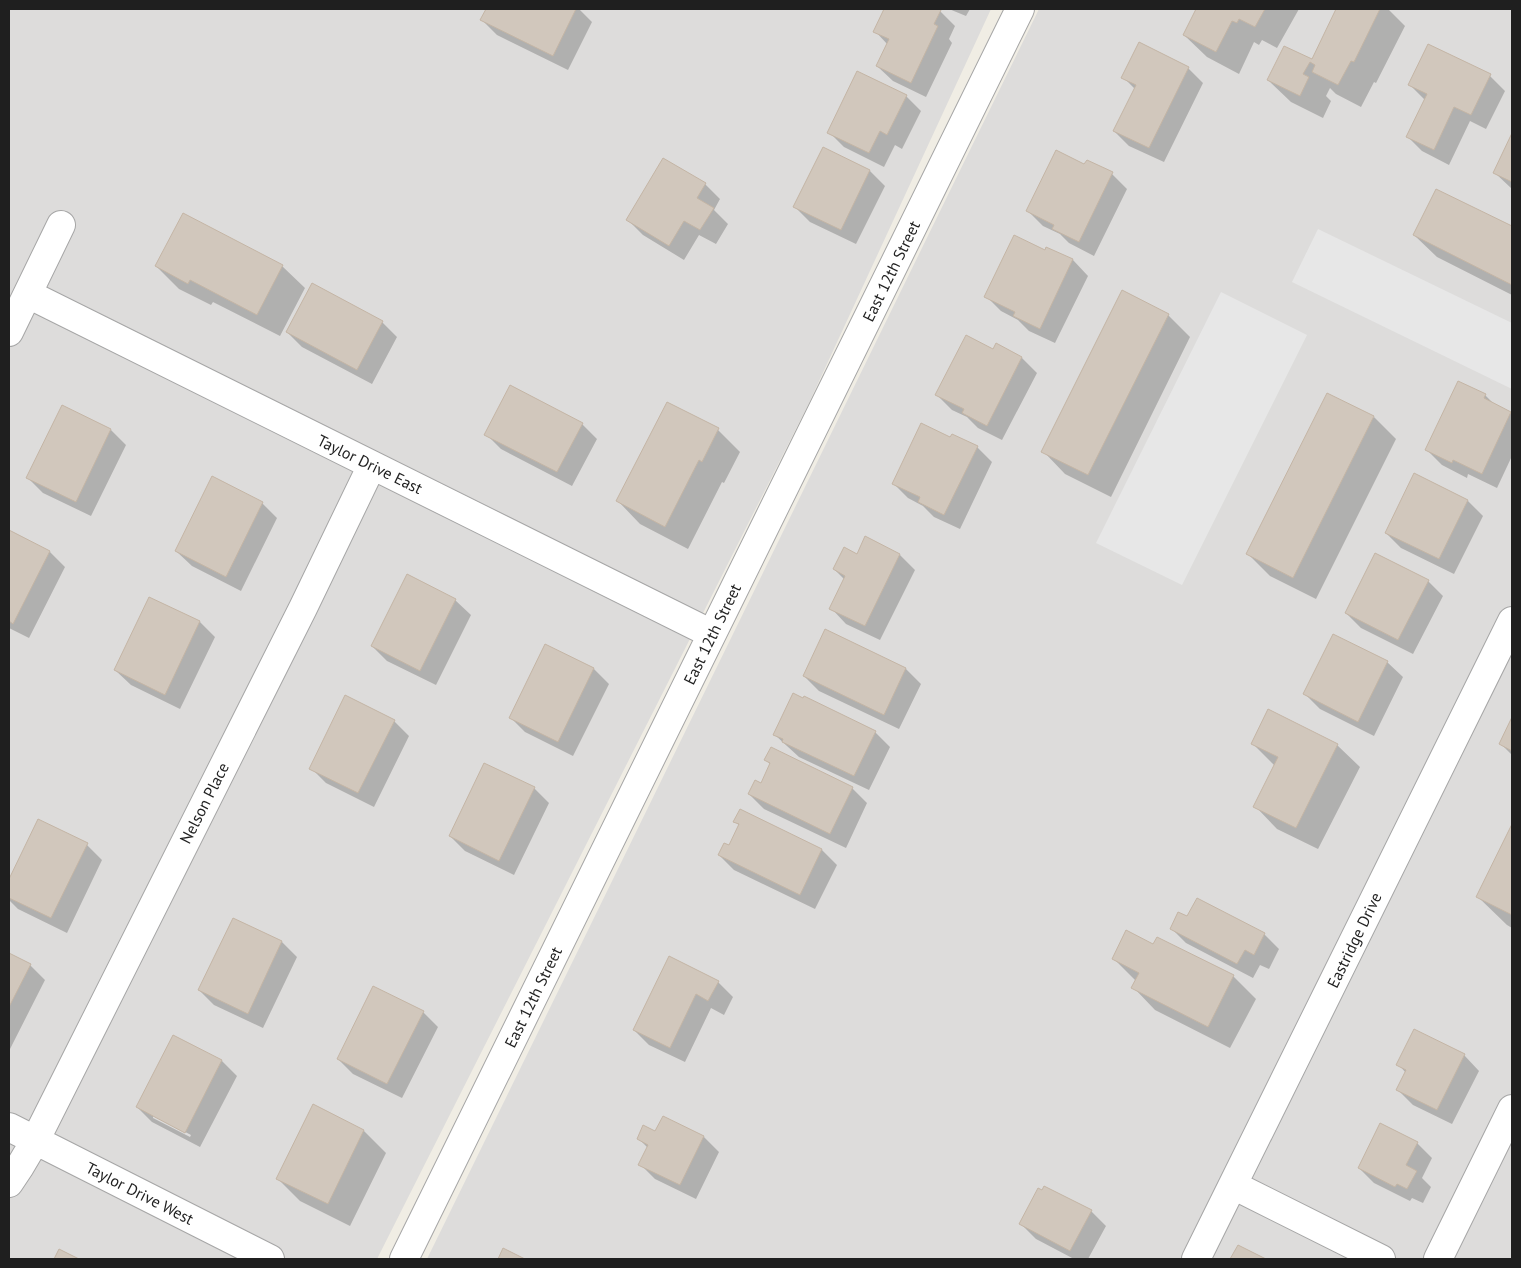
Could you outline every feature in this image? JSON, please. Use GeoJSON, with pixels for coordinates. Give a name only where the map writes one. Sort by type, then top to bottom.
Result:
{"type":"FeatureCollection","features":[{"type":"Feature","properties":{"kind":"street","name":"East 12th Street"},"geometry":{"type":"LineString","coordinates":[[404,1259],[1020,9]]}},
{"type":"Feature","properties":{"kind":"street"},"geometry":{"type":"LineString","coordinates":[[9,332],[62,224]]}},
{"type":"Feature","properties":{"kind":"street","name":"Taylor Drive East"},"geometry":{"type":"LineString","coordinates":[[28,294],[712,634]]}},
{"type":"Feature","properties":{"kind":"street","name":"Nelson Place"},"geometry":{"type":"LineString","coordinates":[[9,1183],[35,1141],[372,465]]}},
{"type":"Feature","properties":{"kind":"street","name":"Eastridge Drive"},"geometry":{"type":"LineString","coordinates":[[1196,1259],[1512,621]]}},
{"type":"Feature","properties":{"kind":"street"},"geometry":{"type":"LineString","coordinates":[[1438,1259],[1512,1109]]}},
{"type":"Feature","properties":{"kind":"street","name":"Taylor Drive West"},"geometry":{"type":"LineString","coordinates":[[9,1127],[270,1259]]}},
{"type":"Feature","properties":{"kind":"street"},"geometry":{"type":"LineString","coordinates":[[1233,1184],[1381,1259]]}},
{"type":"Feature","properties":{"kind":"shaded area"},"geometry":{"type":"Polygon","coordinates":[[[9,9],[991,9],[808,405],[377,1259],[9,1259],[9,9]]]}},
{"type":"Feature","properties":{"kind":"shaded area"},"geometry":{"type":"Polygon","coordinates":[[[1039,9],[1512,9],[1512,1259],[427,1259],[1039,9]]]}},
{"type":"Feature","properties":{"kind":"shaded area"},"geometry":{"type":"Polygon","coordinates":[[[1318,229],[1512,323],[1512,389],[1292,282],[1318,229]]]}},
{"type":"Feature","properties":{"kind":"shaded area"},"geometry":{"type":"Polygon","coordinates":[[[1221,292],[1307,335],[1182,585],[1096,543],[1221,292]]]}},
{"type":"Feature","properties":{"kind":"building"},"geometry":{"type":"Polygon","coordinates":[[[486,9],[576,9],[553,56],[480,20],[486,9]]]}},
{"type":"Feature","properties":{"kind":"building"},"geometry":{"type":"Polygon","coordinates":[[[884,9],[941,10],[934,24],[938,26],[911,83],[876,66],[889,39],[873,32],[884,9]]]}},
{"type":"Feature","properties":{"kind":"building"},"geometry":{"type":"Polygon","coordinates":[[[1196,9],[1265,9],[1255,27],[1239,19],[1237,23],[1232,21],[1216,52],[1183,35],[1196,9]]]}},
{"type":"Feature","properties":{"kind":"building"},"geometry":{"type":"Polygon","coordinates":[[[1336,9],[1380,9],[1354,62],[1351,61],[1338,85],[1312,72],[1315,65],[1310,62],[1303,74],[1309,77],[1300,96],[1267,80],[1284,46],[1312,59],[1336,9]]]}},
{"type":"Feature","properties":{"kind":"building"},"geometry":{"type":"Polygon","coordinates":[[[1139,42],[1189,67],[1149,148],[1113,131],[1136,85],[1121,78],[1139,42]]]}},
{"type":"Feature","properties":{"kind":"building"},"geometry":{"type":"Polygon","coordinates":[[[1428,44],[1491,74],[1471,115],[1454,107],[1434,150],[1406,137],[1427,94],[1408,85],[1428,44]]]}},
{"type":"Feature","properties":{"kind":"building"},"geometry":{"type":"Polygon","coordinates":[[[857,71],[907,95],[887,135],[880,131],[869,153],[827,133],[857,71]]]}},
{"type":"Feature","properties":{"kind":"building"},"geometry":{"type":"Polygon","coordinates":[[[1512,133],[1512,182],[1493,173],[1512,133]]]}},
{"type":"Feature","properties":{"kind":"building"},"geometry":{"type":"Polygon","coordinates":[[[823,147],[870,170],[841,230],[793,207],[823,147]]]}},
{"type":"Feature","properties":{"kind":"building"},"geometry":{"type":"Polygon","coordinates":[[[1056,150],[1084,164],[1087,160],[1113,172],[1079,242],[1052,229],[1054,225],[1026,211],[1056,150]]]}},
{"type":"Feature","properties":{"kind":"building"},"geometry":{"type":"Polygon","coordinates":[[[663,158],[706,183],[697,198],[714,208],[700,230],[684,221],[669,246],[626,220],[663,158]]]}},
{"type":"Feature","properties":{"kind":"building"},"geometry":{"type":"Polygon","coordinates":[[[1436,189],[1512,226],[1512,285],[1413,235],[1436,189]]]}},
{"type":"Feature","properties":{"kind":"building"},"geometry":{"type":"Polygon","coordinates":[[[183,213],[283,265],[257,315],[190,280],[188,284],[155,266],[183,213]]]}},
{"type":"Feature","properties":{"kind":"building"},"geometry":{"type":"Polygon","coordinates":[[[1014,235],[1045,250],[1046,247],[1073,259],[1040,329],[1013,316],[1015,312],[984,297],[1014,235]]]}},
{"type":"Feature","properties":{"kind":"building"},"geometry":{"type":"Polygon","coordinates":[[[312,283],[383,321],[357,370],[286,332],[312,283]]]}},
{"type":"Feature","properties":{"kind":"building"},"geometry":{"type":"Polygon","coordinates":[[[1122,290],[1169,314],[1088,475],[1041,452],[1122,290]]]}},
{"type":"Feature","properties":{"kind":"building"},"geometry":{"type":"Polygon","coordinates":[[[966,335],[993,349],[996,343],[1022,357],[987,426],[962,413],[964,409],[935,395],[966,335]]]}},
{"type":"Feature","properties":{"kind":"building"},"geometry":{"type":"Polygon","coordinates":[[[1458,381],[1486,394],[1484,398],[1511,412],[1482,474],[1453,460],[1452,463],[1425,450],[1458,381]]]}},
{"type":"Feature","properties":{"kind":"building"},"geometry":{"type":"Polygon","coordinates":[[[510,385],[583,423],[557,472],[484,435],[510,385]]]}},
{"type":"Feature","properties":{"kind":"building"},"geometry":{"type":"Polygon","coordinates":[[[1327,393],[1374,416],[1293,578],[1246,554],[1327,393]]]}},
{"type":"Feature","properties":{"kind":"building"},"geometry":{"type":"Polygon","coordinates":[[[667,402],[719,428],[702,462],[699,460],[665,527],[616,501],[667,402]]]}},
{"type":"Feature","properties":{"kind":"building"},"geometry":{"type":"Polygon","coordinates":[[[62,405],[111,429],[76,502],[26,478],[62,405]]]}},
{"type":"Feature","properties":{"kind":"building"},"geometry":{"type":"Polygon","coordinates":[[[921,423],[950,437],[952,434],[978,446],[944,515],[918,502],[920,497],[892,484],[921,423]]]}},
{"type":"Feature","properties":{"kind":"building"},"geometry":{"type":"Polygon","coordinates":[[[1414,473],[1468,500],[1439,559],[1385,533],[1414,473]]]}},
{"type":"Feature","properties":{"kind":"building"},"geometry":{"type":"Polygon","coordinates":[[[212,476],[263,502],[226,577],[175,551],[212,476]]]}},
{"type":"Feature","properties":{"kind":"building"},"geometry":{"type":"Polygon","coordinates":[[[9,530],[50,551],[13,624],[9,621],[9,530]]]}},
{"type":"Feature","properties":{"kind":"building"},"geometry":{"type":"Polygon","coordinates":[[[865,536],[900,554],[865,626],[829,609],[845,576],[833,569],[844,547],[857,554],[865,536]]]}},
{"type":"Feature","properties":{"kind":"building"},"geometry":{"type":"Polygon","coordinates":[[[1375,553],[1429,580],[1398,640],[1345,613],[1375,553]]]}},
{"type":"Feature","properties":{"kind":"building"},"geometry":{"type":"Polygon","coordinates":[[[407,574],[456,599],[420,671],[371,646],[407,574]]]}},
{"type":"Feature","properties":{"kind":"building"},"geometry":{"type":"Polygon","coordinates":[[[149,597],[200,621],[165,695],[114,670],[149,597]]]}},
{"type":"Feature","properties":{"kind":"building"},"geometry":{"type":"Polygon","coordinates":[[[825,629],[906,668],[884,715],[803,676],[825,629]]]}},
{"type":"Feature","properties":{"kind":"building"},"geometry":{"type":"Polygon","coordinates":[[[1333,634],[1388,661],[1358,722],[1303,694],[1333,634]]]}},
{"type":"Feature","properties":{"kind":"building"},"geometry":{"type":"Polygon","coordinates":[[[545,644],[594,668],[558,742],[509,718],[545,644]]]}},
{"type":"Feature","properties":{"kind":"building"},"geometry":{"type":"Polygon","coordinates":[[[793,693],[803,698],[804,696],[876,731],[854,776],[782,742],[783,739],[773,735],[793,693]]]}},
{"type":"Feature","properties":{"kind":"building"},"geometry":{"type":"Polygon","coordinates":[[[345,695],[395,720],[358,793],[309,769],[345,695]]]}},
{"type":"Feature","properties":{"kind":"building"},"geometry":{"type":"Polygon","coordinates":[[[1268,709],[1338,744],[1296,828],[1253,807],[1278,757],[1251,744],[1268,709]]]}},
{"type":"Feature","properties":{"kind":"building"},"geometry":{"type":"Polygon","coordinates":[[[1512,717],[1512,751],[1499,744],[1512,717]]]}},
{"type":"Feature","properties":{"kind":"building"},"geometry":{"type":"Polygon","coordinates":[[[771,747],[853,787],[830,834],[748,794],[755,780],[761,783],[770,763],[764,760],[771,747]]]}},
{"type":"Feature","properties":{"kind":"building"},"geometry":{"type":"Polygon","coordinates":[[[484,763],[535,787],[499,861],[449,836],[484,763]]]}},
{"type":"Feature","properties":{"kind":"building"},"geometry":{"type":"Polygon","coordinates":[[[740,809],[822,849],[800,895],[718,855],[724,843],[729,845],[739,824],[733,822],[740,809]]]}},
{"type":"Feature","properties":{"kind":"building"},"geometry":{"type":"Polygon","coordinates":[[[38,819],[88,843],[51,918],[9,898],[9,879],[38,819]]]}},
{"type":"Feature","properties":{"kind":"building"},"geometry":{"type":"Polygon","coordinates":[[[1512,824],[1512,915],[1476,897],[1512,824]]]}},
{"type":"Feature","properties":{"kind":"building"},"geometry":{"type":"Polygon","coordinates":[[[1197,898],[1265,933],[1254,955],[1245,950],[1237,964],[1170,929],[1178,912],[1187,916],[1197,898]]]}},
{"type":"Feature","properties":{"kind":"building"},"geometry":{"type":"Polygon","coordinates":[[[233,918],[282,941],[248,1014],[198,990],[233,918]]]}},
{"type":"Feature","properties":{"kind":"building"},"geometry":{"type":"Polygon","coordinates":[[[1126,930],[1153,944],[1157,937],[1234,975],[1208,1027],[1131,988],[1139,973],[1112,959],[1126,930]]]}},
{"type":"Feature","properties":{"kind":"building"},"geometry":{"type":"Polygon","coordinates":[[[9,953],[31,964],[9,1007],[9,953]]]}},
{"type":"Feature","properties":{"kind":"building"},"geometry":{"type":"Polygon","coordinates":[[[669,956],[719,981],[708,1001],[696,994],[670,1048],[633,1030],[669,956]]]}},
{"type":"Feature","properties":{"kind":"building"},"geometry":{"type":"Polygon","coordinates":[[[373,986],[424,1011],[387,1084],[337,1059],[373,986]]]}},
{"type":"Feature","properties":{"kind":"building"},"geometry":{"type":"Polygon","coordinates":[[[1414,1029],[1465,1054],[1437,1110],[1396,1090],[1406,1070],[1396,1065],[1414,1029]]]}},
{"type":"Feature","properties":{"kind":"building"},"geometry":{"type":"Polygon","coordinates":[[[173,1035],[222,1060],[185,1133],[136,1107],[173,1035]]]}},
{"type":"Feature","properties":{"kind":"building"},"geometry":{"type":"Polygon","coordinates":[[[313,1104],[364,1130],[328,1204],[276,1179],[313,1104]]]}},
{"type":"Feature","properties":{"kind":"building"},"geometry":{"type":"Polygon","coordinates":[[[663,1116],[704,1136],[680,1185],[638,1165],[648,1145],[637,1139],[643,1125],[655,1131],[663,1116]]]}},
{"type":"Feature","properties":{"kind":"building"},"geometry":{"type":"Polygon","coordinates":[[[1380,1123],[1418,1142],[1406,1165],[1417,1171],[1407,1189],[1397,1184],[1395,1187],[1358,1168],[1380,1123]]]}},
{"type":"Feature","properties":{"kind":"building"},"geometry":{"type":"Polygon","coordinates":[[[1044,1186],[1092,1210],[1070,1251],[1019,1224],[1038,1188],[1042,1190],[1044,1186]]]}},
{"type":"Feature","properties":{"kind":"building"},"geometry":{"type":"Polygon","coordinates":[[[1238,1245],[1266,1259],[1230,1259],[1238,1245]]]}},
{"type":"Feature","properties":{"kind":"building"},"geometry":{"type":"Polygon","coordinates":[[[503,1248],[525,1259],[498,1259],[503,1248]]]}},
{"type":"Feature","properties":{"kind":"building"},"geometry":{"type":"Polygon","coordinates":[[[59,1249],[79,1259],[54,1259],[59,1249]]]}}]}
